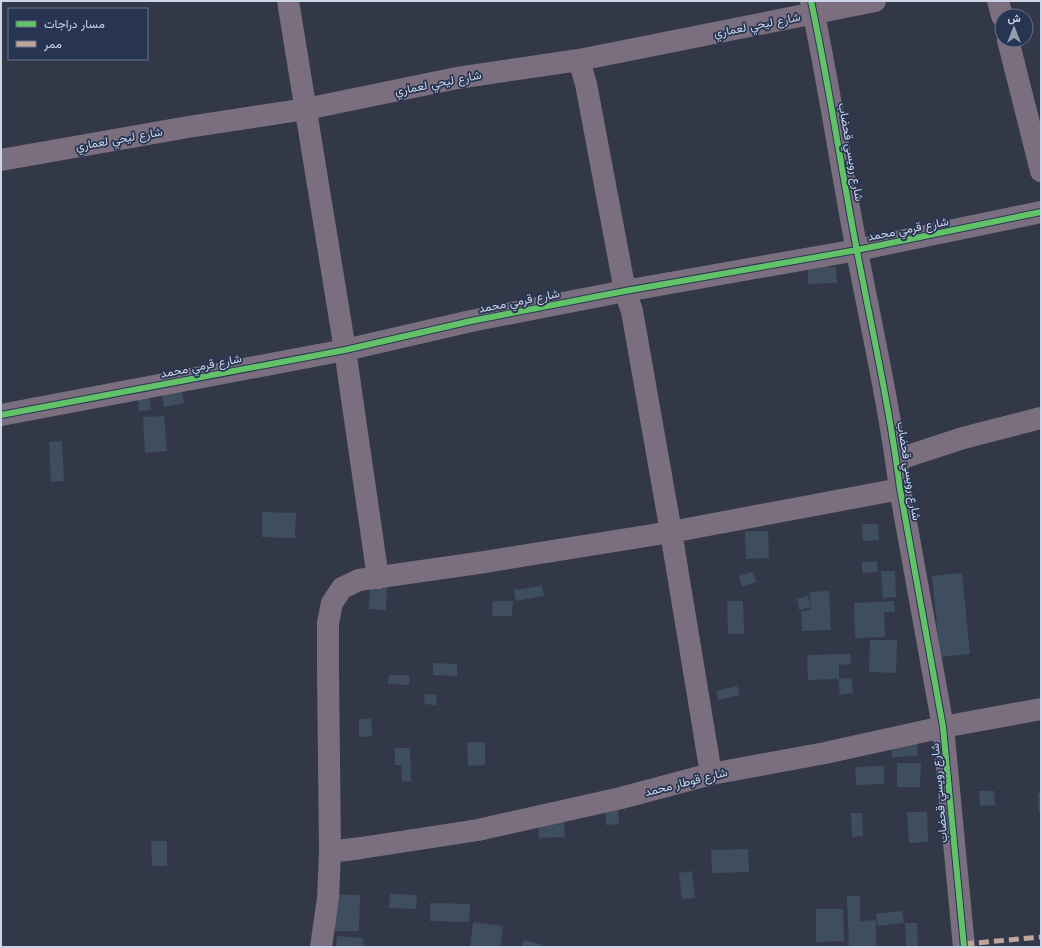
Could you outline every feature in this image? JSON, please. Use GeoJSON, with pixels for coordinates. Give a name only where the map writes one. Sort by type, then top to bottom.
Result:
{"type":"FeatureCollection","features":[{"type":"Feature","properties":{"kind":"street"},"geometry":{"type":"LineString","coordinates":[[288,1],[345,350],[378,578]]}},
{"type":"Feature","properties":{"kind":"street","name":"شارع ليحي لعماري"},"geometry":{"type":"LineString","coordinates":[[1,160],[188,127],[306,109],[457,78],[579,60],[812,7],[875,1]]}},
{"type":"Feature","properties":{"kind":"street","name":"شارع رويسي قحضاب"},"geometry":{"type":"LineString","coordinates":[[812,7],[857,250],[873,326],[900,489],[943,727],[964,947]]}},
{"type":"Feature","properties":{"kind":"street"},"geometry":{"type":"LineString","coordinates":[[1010,48],[1041,171]]}},
{"type":"Feature","properties":{"kind":"street"},"geometry":{"type":"LineString","coordinates":[[579,60],[586,84],[625,291],[632,311],[671,532],[711,774]]}},
{"type":"Feature","properties":{"kind":"street","name":"شارع قرمي محمد"},"geometry":{"type":"LineString","coordinates":[[1,415],[345,350],[471,321],[625,291],[857,250],[1041,212]]}},
{"type":"Feature","properties":{"kind":"street"},"geometry":{"type":"LineString","coordinates":[[896,460],[963,438],[1041,418]]}},
{"type":"Feature","properties":{"kind":"street"},"geometry":{"type":"LineString","coordinates":[[321,947],[328,898],[330,852],[328,623],[332,603],[342,588],[360,580],[671,532],[900,489]]}},
{"type":"Feature","properties":{"kind":"street","name":"شارع قوطار محمد"},"geometry":{"type":"LineString","coordinates":[[330,852],[478,830],[621,798],[711,774],[825,753],[943,727],[1041,709]]}},
{"type":"Feature","properties":{"kind":"building"},"geometry":{"type":"Polygon","coordinates":[[[807,254],[826,254],[827,267],[836,267],[837,283],[808,284],[807,254]]]}},
{"type":"Feature","properties":{"kind":"building"},"geometry":{"type":"Polygon","coordinates":[[[180,380],[184,403],[164,407],[159,384],[180,380]]]}},
{"type":"Feature","properties":{"kind":"building"},"geometry":{"type":"Polygon","coordinates":[[[147,384],[151,410],[139,411],[136,386],[147,384]]]}},
{"type":"Feature","properties":{"kind":"building"},"geometry":{"type":"Polygon","coordinates":[[[164,416],[167,451],[145,453],[143,417],[164,416]]]}},
{"type":"Feature","properties":{"kind":"building"},"geometry":{"type":"Polygon","coordinates":[[[62,441],[64,481],[51,482],[49,442],[62,441]]]}},
{"type":"Feature","properties":{"kind":"building"},"geometry":{"type":"Polygon","coordinates":[[[262,512],[296,513],[295,538],[262,537],[262,512]]]}},
{"type":"Feature","properties":{"kind":"building"},"geometry":{"type":"Polygon","coordinates":[[[862,524],[878,524],[879,540],[863,541],[862,524]]]}},
{"type":"Feature","properties":{"kind":"building"},"geometry":{"type":"Polygon","coordinates":[[[745,531],[768,531],[769,558],[746,559],[745,531]]]}},
{"type":"Feature","properties":{"kind":"building"},"geometry":{"type":"Polygon","coordinates":[[[877,561],[878,572],[862,573],[862,562],[877,561]]]}},
{"type":"Feature","properties":{"kind":"building"},"geometry":{"type":"Polygon","coordinates":[[[881,571],[895,571],[896,597],[883,598],[881,571]]]}},
{"type":"Feature","properties":{"kind":"building"},"geometry":{"type":"Polygon","coordinates":[[[753,572],[756,582],[742,587],[739,576],[753,572]]]}},
{"type":"Feature","properties":{"kind":"building"},"geometry":{"type":"Polygon","coordinates":[[[962,573],[970,654],[940,657],[932,576],[962,573]]]}},
{"type":"Feature","properties":{"kind":"building"},"geometry":{"type":"Polygon","coordinates":[[[542,586],[544,596],[516,601],[514,590],[542,586]]]}},
{"type":"Feature","properties":{"kind":"building"},"geometry":{"type":"Polygon","coordinates":[[[370,587],[387,587],[386,610],[369,609],[370,587]]]}},
{"type":"Feature","properties":{"kind":"building"},"geometry":{"type":"Polygon","coordinates":[[[829,591],[831,630],[802,631],[801,611],[811,610],[810,592],[829,591]]]}},
{"type":"Feature","properties":{"kind":"building"},"geometry":{"type":"Polygon","coordinates":[[[808,596],[811,607],[799,610],[797,599],[808,596]]]}},
{"type":"Feature","properties":{"kind":"building"},"geometry":{"type":"Polygon","coordinates":[[[493,601],[513,601],[512,616],[492,616],[493,601]]]}},
{"type":"Feature","properties":{"kind":"building"},"geometry":{"type":"Polygon","coordinates":[[[727,601],[743,601],[744,634],[728,634],[727,601]]]}},
{"type":"Feature","properties":{"kind":"building"},"geometry":{"type":"Polygon","coordinates":[[[894,601],[895,612],[884,612],[885,637],[855,638],[854,603],[894,601]]]}},
{"type":"Feature","properties":{"kind":"building"},"geometry":{"type":"Polygon","coordinates":[[[870,640],[897,640],[896,673],[869,672],[870,640]]]}},
{"type":"Feature","properties":{"kind":"building"},"geometry":{"type":"Polygon","coordinates":[[[850,654],[851,664],[839,665],[839,679],[808,680],[807,655],[850,654]]]}},
{"type":"Feature","properties":{"kind":"building"},"geometry":{"type":"Polygon","coordinates":[[[433,663],[457,664],[457,676],[433,675],[433,663]]]}},
{"type":"Feature","properties":{"kind":"building"},"geometry":{"type":"Polygon","coordinates":[[[389,675],[409,675],[409,685],[388,684],[389,675]]]}},
{"type":"Feature","properties":{"kind":"building"},"geometry":{"type":"Polygon","coordinates":[[[851,678],[853,693],[840,695],[838,679],[851,678]]]}},
{"type":"Feature","properties":{"kind":"building"},"geometry":{"type":"Polygon","coordinates":[[[737,686],[740,695],[718,700],[716,691],[737,686]]]}},
{"type":"Feature","properties":{"kind":"building"},"geometry":{"type":"Polygon","coordinates":[[[425,694],[437,695],[436,705],[424,704],[425,694]]]}},
{"type":"Feature","properties":{"kind":"building"},"geometry":{"type":"Polygon","coordinates":[[[359,719],[371,719],[372,736],[359,737],[359,719]]]}},
{"type":"Feature","properties":{"kind":"building"},"geometry":{"type":"Polygon","coordinates":[[[917,727],[918,756],[892,757],[891,728],[917,727]]]}},
{"type":"Feature","properties":{"kind":"building"},"geometry":{"type":"Polygon","coordinates":[[[467,742],[485,742],[485,765],[468,766],[467,742]]]}},
{"type":"Feature","properties":{"kind":"building"},"geometry":{"type":"Polygon","coordinates":[[[395,748],[410,748],[411,781],[402,782],[401,765],[395,765],[395,748]]]}},
{"type":"Feature","properties":{"kind":"building"},"geometry":{"type":"Polygon","coordinates":[[[897,763],[921,763],[920,787],[897,787],[897,763]]]}},
{"type":"Feature","properties":{"kind":"building"},"geometry":{"type":"Polygon","coordinates":[[[884,766],[884,784],[856,785],[855,767],[884,766]]]}},
{"type":"Feature","properties":{"kind":"building"},"geometry":{"type":"Polygon","coordinates":[[[979,791],[994,791],[995,805],[980,806],[979,791]]]}},
{"type":"Feature","properties":{"kind":"building"},"geometry":{"type":"Polygon","coordinates":[[[1038,793],[1041,793],[1041,813],[1039,813],[1038,793]]]}},
{"type":"Feature","properties":{"kind":"building"},"geometry":{"type":"Polygon","coordinates":[[[605,799],[618,799],[619,824],[606,825],[605,799]]]}},
{"type":"Feature","properties":{"kind":"building"},"geometry":{"type":"Polygon","coordinates":[[[907,812],[927,812],[928,842],[909,843],[907,812]]]}},
{"type":"Feature","properties":{"kind":"building"},"geometry":{"type":"Polygon","coordinates":[[[851,813],[862,813],[863,836],[852,837],[851,813]]]}},
{"type":"Feature","properties":{"kind":"building"},"geometry":{"type":"Polygon","coordinates":[[[564,819],[565,837],[539,838],[538,820],[564,819]]]}},
{"type":"Feature","properties":{"kind":"building"},"geometry":{"type":"Polygon","coordinates":[[[151,841],[167,841],[167,866],[152,866],[151,841]]]}},
{"type":"Feature","properties":{"kind":"building"},"geometry":{"type":"Polygon","coordinates":[[[748,849],[749,872],[712,873],[711,850],[748,849]]]}},
{"type":"Feature","properties":{"kind":"building"},"geometry":{"type":"Polygon","coordinates":[[[692,871],[695,898],[682,899],[679,873],[692,871]]]}},
{"type":"Feature","properties":{"kind":"building"},"geometry":{"type":"Polygon","coordinates":[[[330,894],[360,895],[359,931],[329,931],[330,894]]]}},
{"type":"Feature","properties":{"kind":"building"},"geometry":{"type":"Polygon","coordinates":[[[390,894],[417,895],[416,909],[389,908],[390,894]]]}},
{"type":"Feature","properties":{"kind":"building"},"geometry":{"type":"Polygon","coordinates":[[[847,896],[860,896],[860,921],[876,920],[876,947],[849,947],[847,896]]]}},
{"type":"Feature","properties":{"kind":"building"},"geometry":{"type":"Polygon","coordinates":[[[430,903],[470,904],[469,922],[430,921],[430,903]]]}},
{"type":"Feature","properties":{"kind":"building"},"geometry":{"type":"Polygon","coordinates":[[[816,909],[843,909],[844,941],[816,942],[816,909]]]}},
{"type":"Feature","properties":{"kind":"building"},"geometry":{"type":"Polygon","coordinates":[[[902,911],[904,923],[878,926],[876,914],[902,911]]]}},
{"type":"Feature","properties":{"kind":"building"},"geometry":{"type":"Polygon","coordinates":[[[473,922],[503,926],[500,947],[470,947],[473,922]]]}},
{"type":"Feature","properties":{"kind":"building"},"geometry":{"type":"Polygon","coordinates":[[[905,923],[917,923],[918,947],[906,947],[905,923]]]}},
{"type":"Feature","properties":{"kind":"building"},"geometry":{"type":"Polygon","coordinates":[[[337,936],[363,938],[363,947],[336,947],[337,936]]]}},
{"type":"Feature","properties":{"kind":"building"},"geometry":{"type":"Polygon","coordinates":[[[524,940],[543,945],[543,947],[522,947],[524,940]]]}},
{"type":"Feature","properties":{"kind":"marked path"},"geometry":{"type":"LineString","coordinates":[[964,944],[1041,937]]}},
{"type":"Feature","properties":{"kind":"cycle path"},"geometry":{"type":"LineString","coordinates":[[811,1],[824,63],[857,251],[886,399],[900,489],[943,727],[964,947]]}},
{"type":"Feature","properties":{"kind":"cycle path"},"geometry":{"type":"LineString","coordinates":[[1,415],[345,350],[471,321],[625,291],[857,250],[1041,212]]}}]}
